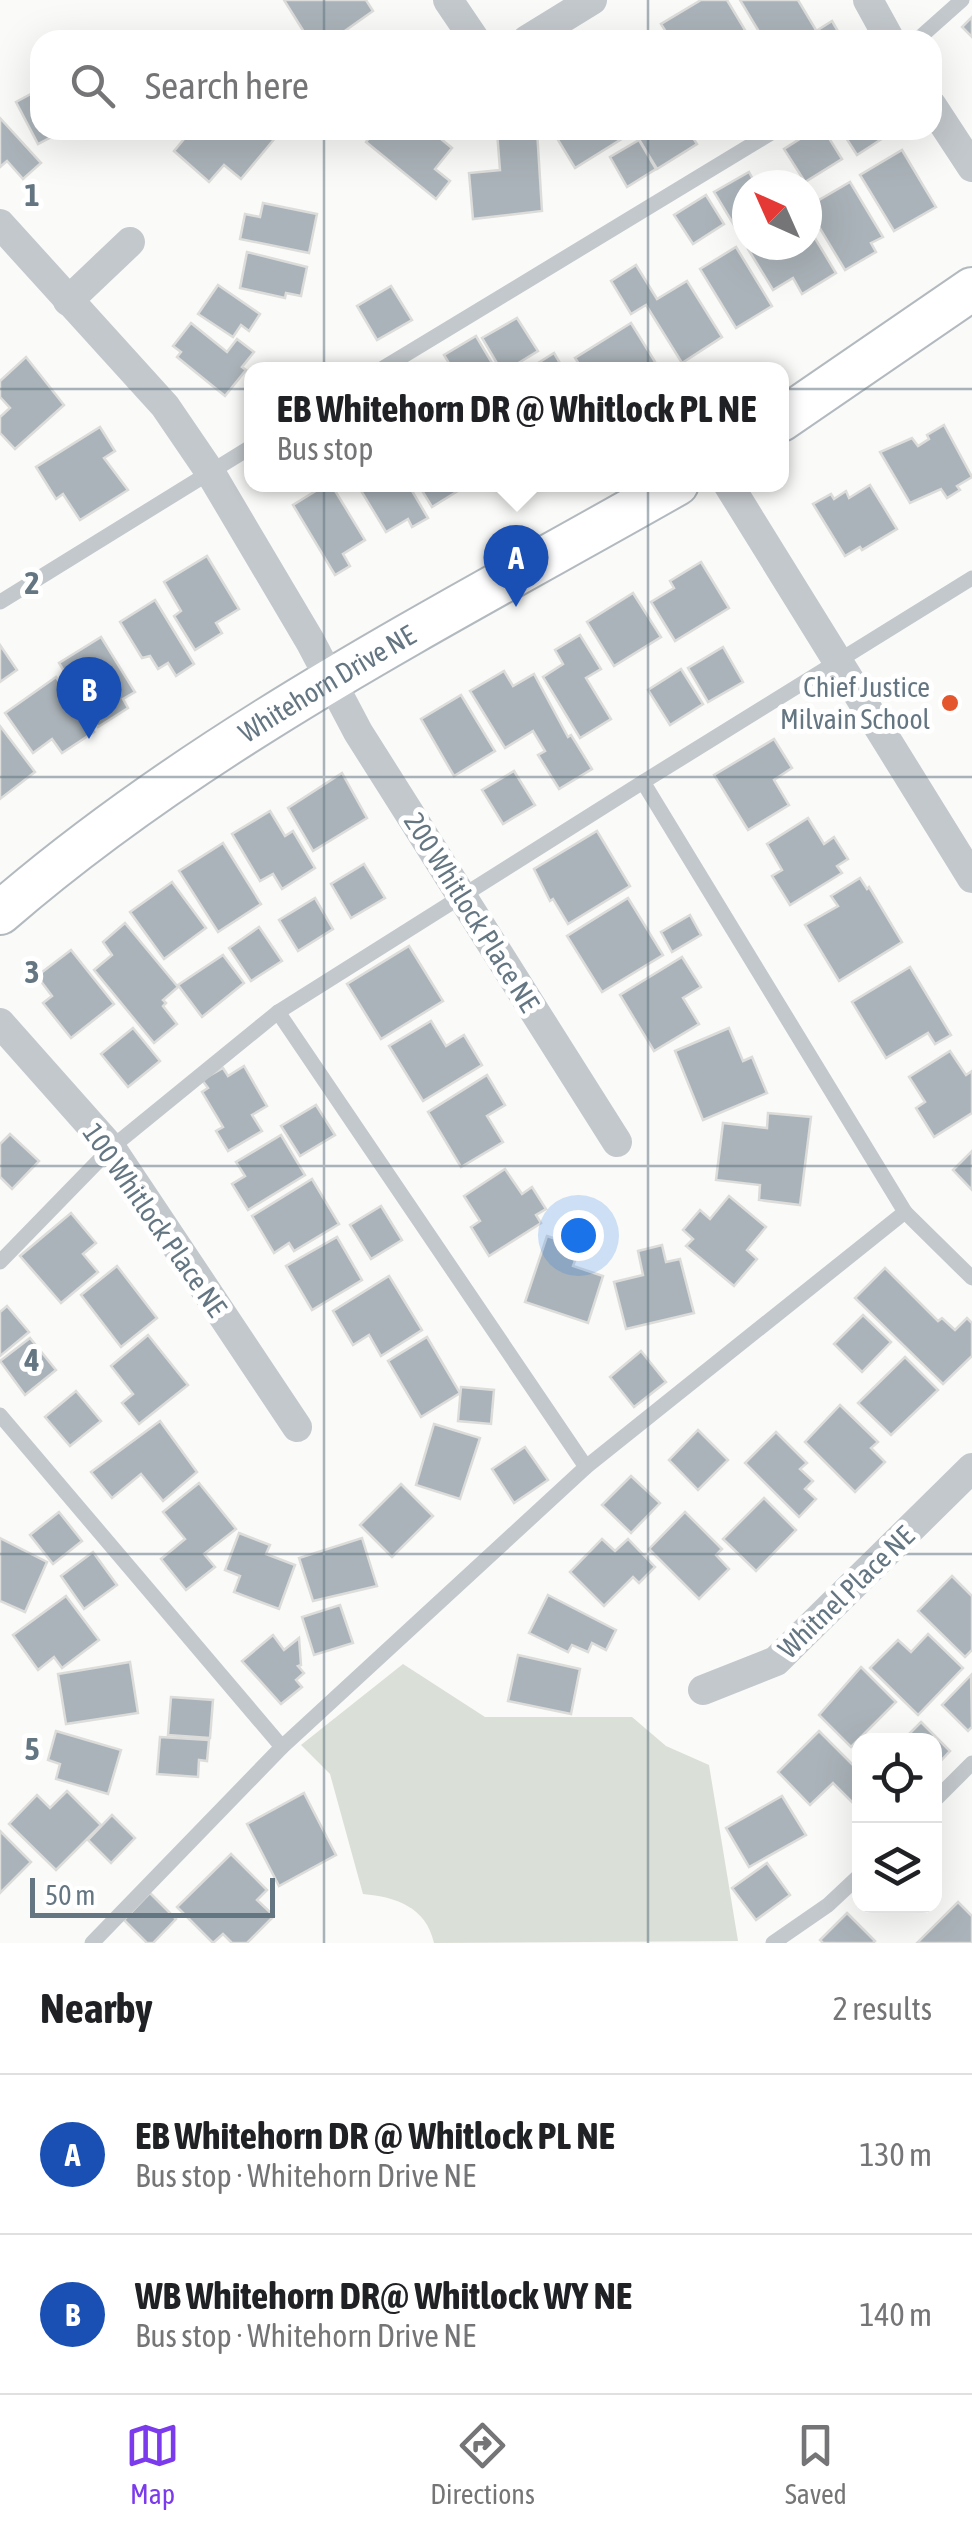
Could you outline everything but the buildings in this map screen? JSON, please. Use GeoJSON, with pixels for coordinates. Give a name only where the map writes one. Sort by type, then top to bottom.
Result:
{"type":"FeatureCollection","features":[{"type":"Feature","properties":{"kind":"street"},"geometry":{"type":"LineString","coordinates":[[448,0],[468,30]]}},
{"type":"Feature","properties":{"kind":"street"},"geometry":{"type":"LineString","coordinates":[[542,30],[592,0]]}},
{"type":"Feature","properties":{"kind":"street"},"geometry":{"type":"LineString","coordinates":[[868,0],[884,30]]}},
{"type":"Feature","properties":{"kind":"street"},"geometry":{"type":"LineString","coordinates":[[942,122],[972,168]]}},
{"type":"Feature","properties":{"kind":"street","name":"200 Whitlock Place NE"},"geometry":{"type":"LineString","coordinates":[[0,224],[164,406],[210,472],[310,641],[329,681],[616,1142]]}},
{"type":"Feature","properties":{"kind":"street"},"geometry":{"type":"LineString","coordinates":[[68,301],[130,242]]}},
{"type":"Feature","properties":{"kind":"street"},"geometry":{"type":"LineString","coordinates":[[789,414],[972,288]]}},
{"type":"Feature","properties":{"kind":"street","name":"Whitehorn Drive NE"},"geometry":{"type":"LineString","coordinates":[[0,913],[50,870],[159,790],[329,681],[663,492]]}},
{"type":"Feature","properties":{"kind":"street"},"geometry":{"type":"LineString","coordinates":[[733,492],[972,878]]}},
{"type":"Feature","properties":{"kind":"street","name":"100 Whitlock Place NE"},"geometry":{"type":"LineString","coordinates":[[0,1023],[111,1148],[297,1427]]}},
{"type":"Feature","properties":{"kind":"street","name":"Whitnel Place NE"},"geometry":{"type":"LineString","coordinates":[[703,1690],[776,1662],[972,1468]]}},
{"type":"Feature","properties":{"kind":"lane"},"geometry":{"type":"LineString","coordinates":[[928,30],[962,0]]}},
{"type":"Feature","properties":{"kind":"lane"},"geometry":{"type":"LineString","coordinates":[[393,362],[760,140]]}},
{"type":"Feature","properties":{"kind":"lane"},"geometry":{"type":"LineString","coordinates":[[0,602],[244,451]]}},
{"type":"Feature","properties":{"kind":"lane"},"geometry":{"type":"LineString","coordinates":[[0,1262],[111,1148],[278,1012],[972,578]]}},
{"type":"Feature","properties":{"kind":"lane"},"geometry":{"type":"LineString","coordinates":[[643,782],[905,1212],[972,1278]]}},
{"type":"Feature","properties":{"kind":"lane"},"geometry":{"type":"LineString","coordinates":[[278,1012],[586,1467]]}},
{"type":"Feature","properties":{"kind":"lane"},"geometry":{"type":"LineString","coordinates":[[92,1943],[282,1747],[586,1467],[905,1212]]}},
{"type":"Feature","properties":{"kind":"lane"},"geometry":{"type":"LineString","coordinates":[[0,1415],[282,1747]]}},
{"type":"Feature","properties":{"kind":"lane"},"geometry":{"type":"LineString","coordinates":[[942,1794],[972,1762]]}},
{"type":"Feature","properties":{"kind":"lane"},"geometry":{"type":"LineString","coordinates":[[773,1943],[828,1904],[852,1882]]}},
{"type":"Feature","properties":{"kind":"shaded area"},"geometry":{"type":"Polygon","coordinates":[[[403,1664],[485,1717],[632,1717],[666,1746],[709,1765],[738,1941],[434,1943],[417,1912],[398,1901],[363,1894],[330,1774],[301,1745],[403,1664]]]}},
{"type":"Feature","properties":{"kind":"place","name":"EB Whitehorn DR @ Whitlock PL NE"},"geometry":{"type":"Point","coordinates":[516,607]}},
{"type":"Feature","properties":{"kind":"place","name":"Chief Justice Milvain School"},"geometry":{"type":"Point","coordinates":[950,703]}},
{"type":"Feature","properties":{"kind":"place","name":"WB Whitehorn DR@ Whitlock WY NE"},"geometry":{"type":"Point","coordinates":[89,739]}}]}
